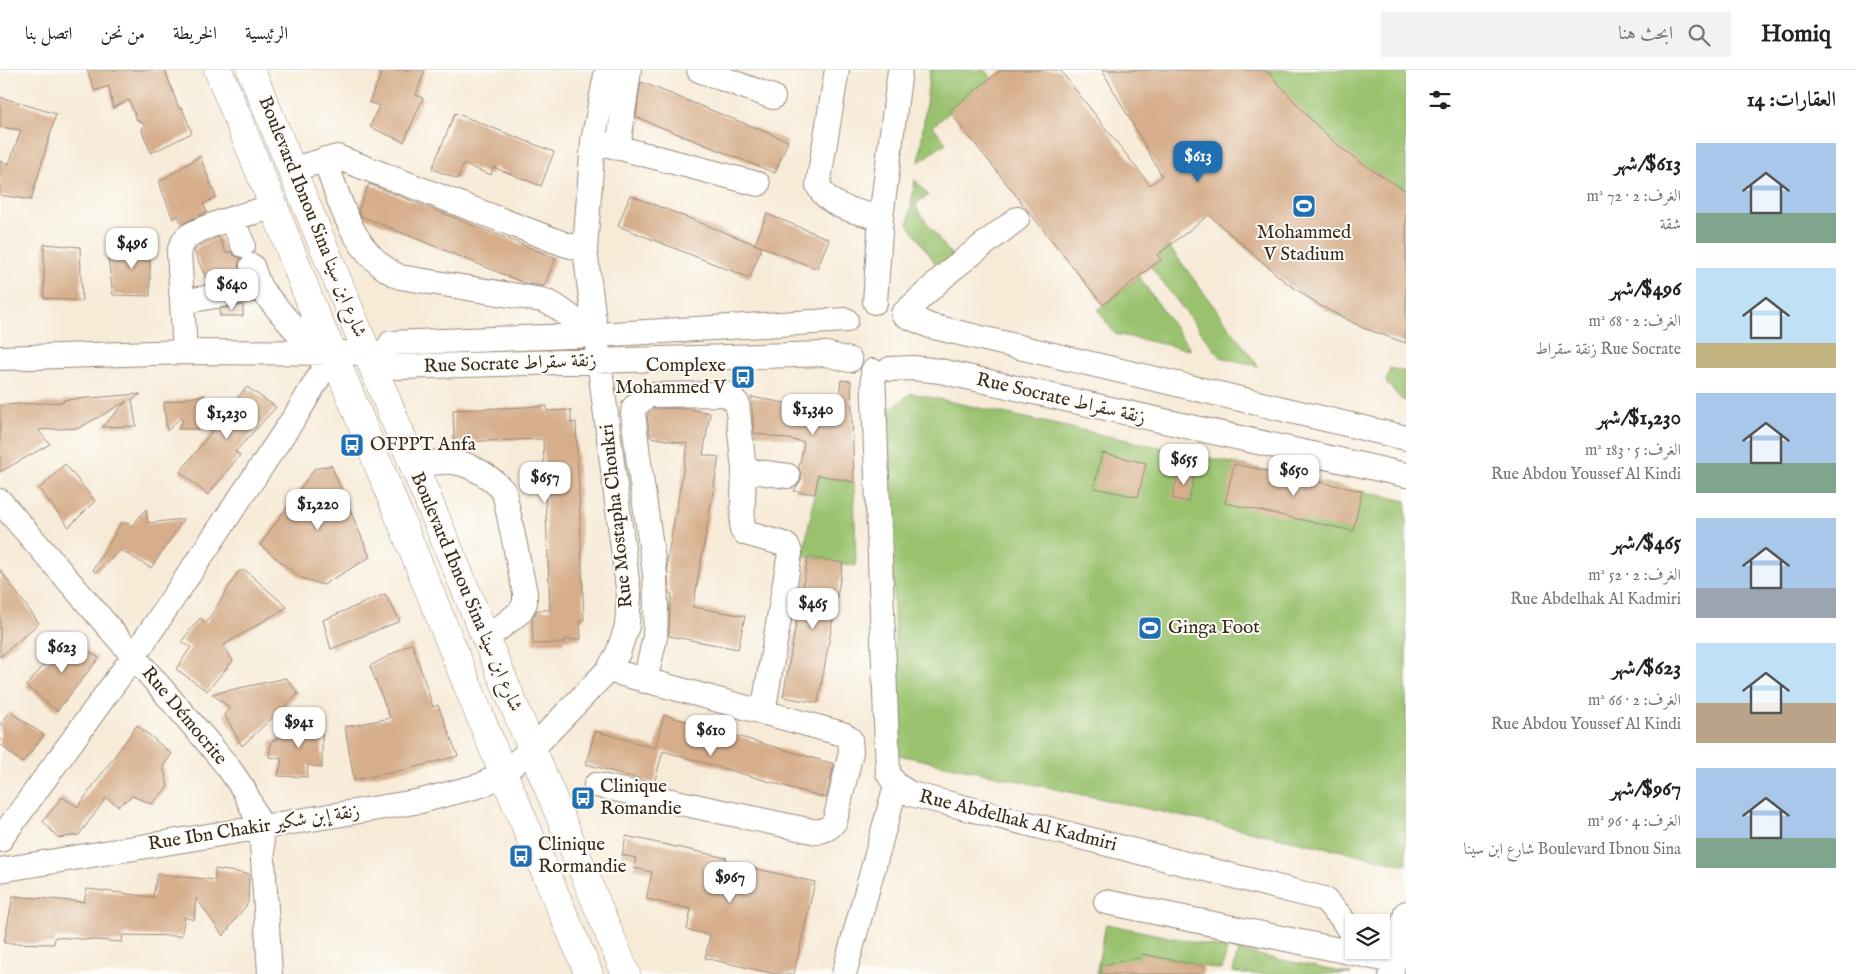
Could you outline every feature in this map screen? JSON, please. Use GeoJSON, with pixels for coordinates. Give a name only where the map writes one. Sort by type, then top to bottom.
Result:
{"type":"FeatureCollection","features":[{"type":"Feature","properties":{"kind":"main road","name":"Boulevard Ibnou Sina شارع ابن سينا"},"geometry":{"type":"LineString","coordinates":[[218,70],[274,207],[316,317],[324,353],[589,974]]}},
{"type":"Feature","properties":{"kind":"main road","name":"Boulevard Ibnou Sina شارع ابن سينا"},"geometry":{"type":"LineString","coordinates":[[251,70],[292,169],[376,354],[413,465],[626,974]]}},
{"type":"Feature","properties":{"kind":"street","name":"Rue Mostapha Choukri"},"geometry":{"type":"LineString","coordinates":[[532,750],[608,670],[618,654],[627,626],[629,596],[585,250],[593,141],[607,70]]}},
{"type":"Feature","properties":{"kind":"street"},"geometry":{"type":"LineString","coordinates":[[618,148],[629,70]]}},
{"type":"Feature","properties":{"kind":"street"},"geometry":{"type":"LineString","coordinates":[[699,70],[773,97]]}},
{"type":"Feature","properties":{"kind":"street"},"geometry":{"type":"LineString","coordinates":[[837,70],[818,185],[821,192],[836,204],[881,218]]}},
{"type":"Feature","properties":{"kind":"street"},"geometry":{"type":"LineString","coordinates":[[875,302],[881,218],[900,70]]}},
{"type":"Feature","properties":{"kind":"street"},"geometry":{"type":"LineString","coordinates":[[593,141],[758,184]]}},
{"type":"Feature","properties":{"kind":"street"},"geometry":{"type":"LineString","coordinates":[[292,169],[337,157],[349,160],[564,244],[585,250]]}},
{"type":"Feature","properties":{"kind":"street"},"geometry":{"type":"LineString","coordinates":[[325,159],[350,228],[387,271],[400,277],[542,300],[554,305],[596,335]]}},
{"type":"Feature","properties":{"kind":"street"},"geometry":{"type":"LineString","coordinates":[[185,352],[181,244],[187,237],[196,232],[274,207]]}},
{"type":"Feature","properties":{"kind":"street"},"geometry":{"type":"LineString","coordinates":[[232,219],[252,267],[324,353]]}},
{"type":"Feature","properties":{"kind":"street"},"geometry":{"type":"LineString","coordinates":[[904,315],[952,269],[1017,219]]}},
{"type":"Feature","properties":{"kind":"street"},"geometry":{"type":"LineString","coordinates":[[182,302],[252,267]]}},
{"type":"Feature","properties":{"kind":"street"},"geometry":{"type":"LineString","coordinates":[[904,315],[911,331],[910,345],[900,362],[882,370],[862,368],[850,360],[844,350],[842,341],[846,320],[859,306],[875,302],[892,305],[904,315],[930,326],[1406,438]]}},
{"type":"Feature","properties":{"kind":"street","name":"Rue Socrate زنقة سقراط"},"geometry":{"type":"LineString","coordinates":[[846,320],[596,335],[391,343],[376,354],[396,367],[826,354],[850,360]]}},
{"type":"Feature","properties":{"kind":"street"},"geometry":{"type":"LineString","coordinates":[[0,358],[185,352],[376,354]]}},
{"type":"Feature","properties":{"kind":"street"},"geometry":{"type":"LineString","coordinates":[[0,840],[134,656],[298,412],[324,353]]}},
{"type":"Feature","properties":{"kind":"street","name":"Rue Socrate زنقة سقراط"},"geometry":{"type":"LineString","coordinates":[[882,370],[913,368],[940,371],[1406,475]]}},
{"type":"Feature","properties":{"kind":"street","name":"Rue Abdelhak Al Kadmiri"},"geometry":{"type":"LineString","coordinates":[[882,370],[888,773],[896,785],[911,794],[1324,899],[1345,924]]}},
{"type":"Feature","properties":{"kind":"street"},"geometry":{"type":"LineString","coordinates":[[645,681],[655,636],[655,574],[638,456],[634,407],[648,395],[726,394],[738,403],[744,470],[742,530],[745,533],[784,544],[788,547],[790,553],[763,713]]}},
{"type":"Feature","properties":{"kind":"street"},"geometry":{"type":"LineString","coordinates":[[1295,451],[1304,414]]}},
{"type":"Feature","properties":{"kind":"street"},"geometry":{"type":"LineString","coordinates":[[413,465],[454,462],[471,468],[487,477],[504,492],[525,593],[525,604],[520,612],[486,639]]}},
{"type":"Feature","properties":{"kind":"street"},"geometry":{"type":"LineString","coordinates":[[744,470],[788,476]]}},
{"type":"Feature","properties":{"kind":"street","name":"Rue Démocrite"},"geometry":{"type":"LineString","coordinates":[[0,501],[228,767],[244,790],[261,828],[270,974]]}},
{"type":"Feature","properties":{"kind":"street"},"geometry":{"type":"LineString","coordinates":[[596,785],[817,832],[831,827],[835,821],[852,752],[850,738],[843,734],[608,670]]}},
{"type":"Feature","properties":{"kind":"street","name":"Rue Ibn Chakir زنقة إبن شكير"},"geometry":{"type":"LineString","coordinates":[[0,870],[429,799],[482,785],[503,773],[532,750]]}},
{"type":"Feature","properties":{"kind":"street"},"geometry":{"type":"LineString","coordinates":[[844,974],[896,785]]}},
{"type":"Feature","properties":{"kind":"street"},"geometry":{"type":"LineString","coordinates":[[1106,902],[1345,945]]}},
{"type":"Feature","properties":{"kind":"street"},"geometry":{"type":"LineString","coordinates":[[1379,959],[1392,967],[1406,913]]}},
{"type":"Feature","properties":{"kind":"green space"},"geometry":{"type":"Polygon","coordinates":[[[930,70],[985,70],[991,78],[933,126],[946,143],[919,162],[930,70]]]}},
{"type":"Feature","properties":{"kind":"green space","name":"Mohammed V Stadium"},"geometry":{"type":"Polygon","coordinates":[[[1102,70],[1406,70],[1406,343],[1350,322],[1319,305],[1283,279],[1238,241],[1173,173],[1135,123],[1102,70]]]}},
{"type":"Feature","properties":{"kind":"green space"},"geometry":{"type":"Polygon","coordinates":[[[915,180],[928,195],[917,203],[916,208],[952,256],[940,270],[908,224],[915,180]]]}},
{"type":"Feature","properties":{"kind":"green space"},"geometry":{"type":"Polygon","coordinates":[[[1169,246],[1258,366],[1220,357],[1151,267],[1161,260],[1158,255],[1169,246]]]}},
{"type":"Feature","properties":{"kind":"green space"},"geometry":{"type":"Polygon","coordinates":[[[1139,277],[1191,350],[1115,334],[1098,310],[1139,277]]]}},
{"type":"Feature","properties":{"kind":"green space"},"geometry":{"type":"Polygon","coordinates":[[[1390,368],[1406,372],[1406,401],[1401,399],[1386,382],[1390,368]]]}},
{"type":"Feature","properties":{"kind":"green space","name":"Ginga Foot"},"geometry":{"type":"Polygon","coordinates":[[[911,393],[1406,501],[1406,865],[899,755],[887,412],[911,393]]]}},
{"type":"Feature","properties":{"kind":"green space"},"geometry":{"type":"Polygon","coordinates":[[[818,475],[854,482],[856,566],[803,556],[818,475]]]}},
{"type":"Feature","properties":{"kind":"green space"},"geometry":{"type":"Polygon","coordinates":[[[1106,924],[1227,949],[1222,970],[1142,954],[1140,960],[1114,974],[1096,974],[1106,924]]]}},
{"type":"Feature","properties":{"kind":"green space"},"geometry":{"type":"Polygon","coordinates":[[[1238,951],[1351,974],[1242,974],[1233,972],[1238,951]]]}},
{"type":"Feature","properties":{"kind":"building"},"geometry":{"type":"Polygon","coordinates":[[[87,70],[165,70],[179,109],[182,108],[192,133],[151,153],[142,131],[144,124],[137,120],[129,100],[113,108],[109,86],[95,91],[87,70]]]}},
{"type":"Feature","properties":{"kind":"building"},"geometry":{"type":"Polygon","coordinates":[[[383,70],[425,70],[416,95],[423,98],[404,142],[370,127],[379,106],[369,102],[383,70]]]}},
{"type":"Feature","properties":{"kind":"building"},"geometry":{"type":"Polygon","coordinates":[[[1001,70],[1060,70],[1150,185],[1162,176],[1102,70],[1266,70],[1315,124],[1341,148],[1406,191],[1406,343],[1363,328],[1319,305],[1283,280],[1209,215],[1157,255],[1161,259],[1103,305],[949,111],[1001,70]]]}},
{"type":"Feature","properties":{"kind":"building"},"geometry":{"type":"Polygon","coordinates":[[[641,82],[788,141],[775,173],[636,117],[641,82]]]}},
{"type":"Feature","properties":{"kind":"building"},"geometry":{"type":"Polygon","coordinates":[[[0,97],[56,114],[31,200],[0,195],[0,161],[9,164],[21,130],[0,127],[0,97]]]}},
{"type":"Feature","properties":{"kind":"building"},"geometry":{"type":"Polygon","coordinates":[[[455,113],[554,152],[541,186],[493,167],[491,175],[463,164],[458,179],[432,169],[455,113]]]}},
{"type":"Feature","properties":{"kind":"building"},"geometry":{"type":"Polygon","coordinates":[[[200,156],[216,197],[203,204],[207,212],[182,224],[178,216],[173,219],[159,182],[200,156]]]}},
{"type":"Feature","properties":{"kind":"building"},"geometry":{"type":"Polygon","coordinates":[[[369,184],[556,258],[544,286],[527,284],[361,216],[358,210],[369,184]]]}},
{"type":"Feature","properties":{"kind":"building"},"geometry":{"type":"Polygon","coordinates":[[[630,195],[762,247],[750,278],[618,226],[630,195]]]}},
{"type":"Feature","properties":{"kind":"building"},"geometry":{"type":"Polygon","coordinates":[[[767,214],[829,239],[817,269],[755,244],[767,214]]]}},
{"type":"Feature","properties":{"kind":"building"},"geometry":{"type":"Polygon","coordinates":[[[219,237],[226,253],[231,251],[235,256],[241,258],[238,264],[242,277],[208,283],[194,251],[199,246],[219,237]]]}},
{"type":"Feature","properties":{"kind":"building"},"geometry":{"type":"Polygon","coordinates":[[[150,238],[150,296],[113,295],[108,257],[125,256],[126,241],[150,238]]]}},
{"type":"Feature","properties":{"kind":"building"},"geometry":{"type":"Polygon","coordinates":[[[44,244],[80,247],[82,301],[44,298],[44,244]]]}},
{"type":"Feature","properties":{"kind":"building"},"geometry":{"type":"Polygon","coordinates":[[[243,305],[243,316],[220,316],[220,309],[243,305]]]}},
{"type":"Feature","properties":{"kind":"building"},"geometry":{"type":"Polygon","coordinates":[[[841,380],[851,381],[854,482],[818,475],[815,494],[794,491],[802,478],[799,468],[804,442],[754,433],[751,397],[837,412],[841,380]]]}},
{"type":"Feature","properties":{"kind":"building"},"geometry":{"type":"Polygon","coordinates":[[[247,387],[276,407],[235,452],[240,455],[208,495],[180,472],[213,430],[210,429],[247,387]]]}},
{"type":"Feature","properties":{"kind":"building"},"geometry":{"type":"Polygon","coordinates":[[[141,394],[132,399],[136,426],[102,427],[127,401],[79,428],[38,430],[50,444],[0,472],[0,405],[64,402],[63,400],[141,394]]]}},
{"type":"Feature","properties":{"kind":"building"},"geometry":{"type":"Polygon","coordinates":[[[204,395],[202,429],[178,429],[183,420],[180,418],[167,431],[164,403],[204,395]]]}},
{"type":"Feature","properties":{"kind":"building"},"geometry":{"type":"Polygon","coordinates":[[[547,406],[547,411],[571,410],[571,423],[576,422],[584,620],[580,620],[581,639],[564,640],[564,643],[533,644],[532,618],[537,610],[550,610],[543,439],[454,442],[453,410],[547,406]]]}},
{"type":"Feature","properties":{"kind":"building"},"geometry":{"type":"Polygon","coordinates":[[[685,408],[710,413],[703,455],[719,457],[693,607],[745,616],[738,649],[669,636],[672,594],[669,593],[667,561],[688,444],[650,437],[647,415],[653,409],[685,408]]]}},
{"type":"Feature","properties":{"kind":"building"},"geometry":{"type":"Polygon","coordinates":[[[1102,453],[1146,463],[1138,497],[1094,488],[1102,453]]]}},
{"type":"Feature","properties":{"kind":"building"},"geometry":{"type":"Polygon","coordinates":[[[65,464],[95,501],[69,527],[39,489],[65,464]]]}},
{"type":"Feature","properties":{"kind":"building"},"geometry":{"type":"Polygon","coordinates":[[[1234,464],[1362,491],[1353,531],[1225,503],[1234,464]]]}},
{"type":"Feature","properties":{"kind":"building"},"geometry":{"type":"Polygon","coordinates":[[[331,465],[370,557],[323,585],[301,578],[260,545],[314,469],[331,465]]]}},
{"type":"Feature","properties":{"kind":"building"},"geometry":{"type":"Polygon","coordinates":[[[1179,470],[1195,474],[1188,502],[1172,498],[1179,470]]]}},
{"type":"Feature","properties":{"kind":"building"},"geometry":{"type":"Polygon","coordinates":[[[146,509],[148,523],[184,519],[151,568],[121,550],[96,572],[93,570],[121,523],[128,523],[132,526],[146,509]]]}},
{"type":"Feature","properties":{"kind":"building"},"geometry":{"type":"Polygon","coordinates":[[[808,557],[843,563],[818,703],[783,697],[808,557]]]}},
{"type":"Feature","properties":{"kind":"building"},"geometry":{"type":"Polygon","coordinates":[[[0,570],[39,623],[0,657],[0,570]]]}},
{"type":"Feature","properties":{"kind":"building"},"geometry":{"type":"Polygon","coordinates":[[[239,571],[246,571],[287,607],[224,645],[233,661],[207,691],[176,669],[191,647],[181,642],[200,618],[206,623],[239,571]]]}},
{"type":"Feature","properties":{"kind":"building"},"geometry":{"type":"Polygon","coordinates":[[[385,594],[400,621],[331,649],[323,620],[385,594]]]}},
{"type":"Feature","properties":{"kind":"building"},"geometry":{"type":"Polygon","coordinates":[[[67,638],[99,658],[57,711],[26,686],[67,638]]]}},
{"type":"Feature","properties":{"kind":"building"},"geometry":{"type":"Polygon","coordinates":[[[412,643],[433,707],[438,705],[458,756],[354,780],[345,727],[390,718],[370,666],[412,643]]]}},
{"type":"Feature","properties":{"kind":"building"},"geometry":{"type":"Polygon","coordinates":[[[286,678],[298,694],[242,746],[224,714],[230,708],[212,694],[286,678]]]}},
{"type":"Feature","properties":{"kind":"building"},"geometry":{"type":"Polygon","coordinates":[[[10,712],[44,735],[22,763],[0,744],[0,725],[10,712]]]}},
{"type":"Feature","properties":{"kind":"building"},"geometry":{"type":"Polygon","coordinates":[[[322,715],[322,768],[308,765],[307,777],[278,776],[282,759],[269,757],[271,742],[322,715]]]}},
{"type":"Feature","properties":{"kind":"building"},"geometry":{"type":"Polygon","coordinates":[[[664,715],[834,764],[826,798],[663,751],[654,783],[586,764],[595,731],[655,748],[664,715]]]}},
{"type":"Feature","properties":{"kind":"building"},"geometry":{"type":"Polygon","coordinates":[[[137,725],[172,754],[163,766],[168,787],[152,804],[132,796],[118,806],[106,798],[79,835],[58,838],[43,821],[62,797],[78,807],[137,725]]]}},
{"type":"Feature","properties":{"kind":"building"},"geometry":{"type":"Polygon","coordinates":[[[626,836],[727,858],[726,862],[815,882],[794,974],[775,974],[705,958],[710,935],[687,930],[691,909],[646,899],[652,872],[634,868],[636,858],[622,855],[626,836]]]}},
{"type":"Feature","properties":{"kind":"building"},"geometry":{"type":"Polygon","coordinates":[[[215,869],[249,874],[248,903],[223,936],[196,898],[194,920],[185,917],[181,936],[123,935],[122,942],[55,937],[54,944],[4,943],[13,896],[84,902],[87,889],[153,897],[157,874],[215,880],[215,869]]]}},
{"type":"Feature","properties":{"kind":"building"},"geometry":{"type":"Polygon","coordinates":[[[1142,954],[1204,966],[1203,974],[1101,974],[1101,965],[1140,958],[1142,954]]]}},
{"type":"Feature","properties":{"kind":"place","name":"Mohammed V Stadium"},"geometry":{"type":"Point","coordinates":[1304,206]}},
{"type":"Feature","properties":{"kind":"place","name":"Complexe Mohammed V"},"geometry":{"type":"Point","coordinates":[743,377]}},
{"type":"Feature","properties":{"kind":"place","name":"OFPPT Anfa"},"geometry":{"type":"Point","coordinates":[352,445]}},
{"type":"Feature","properties":{"kind":"place","name":"Ginga Foot"},"geometry":{"type":"Point","coordinates":[1150,628]}},
{"type":"Feature","properties":{"kind":"place","name":"Clinique Romandie"},"geometry":{"type":"Point","coordinates":[583,798]}},
{"type":"Feature","properties":{"kind":"place","name":"Clinique Rormandie"},"geometry":{"type":"Point","coordinates":[521,856]}}]}
